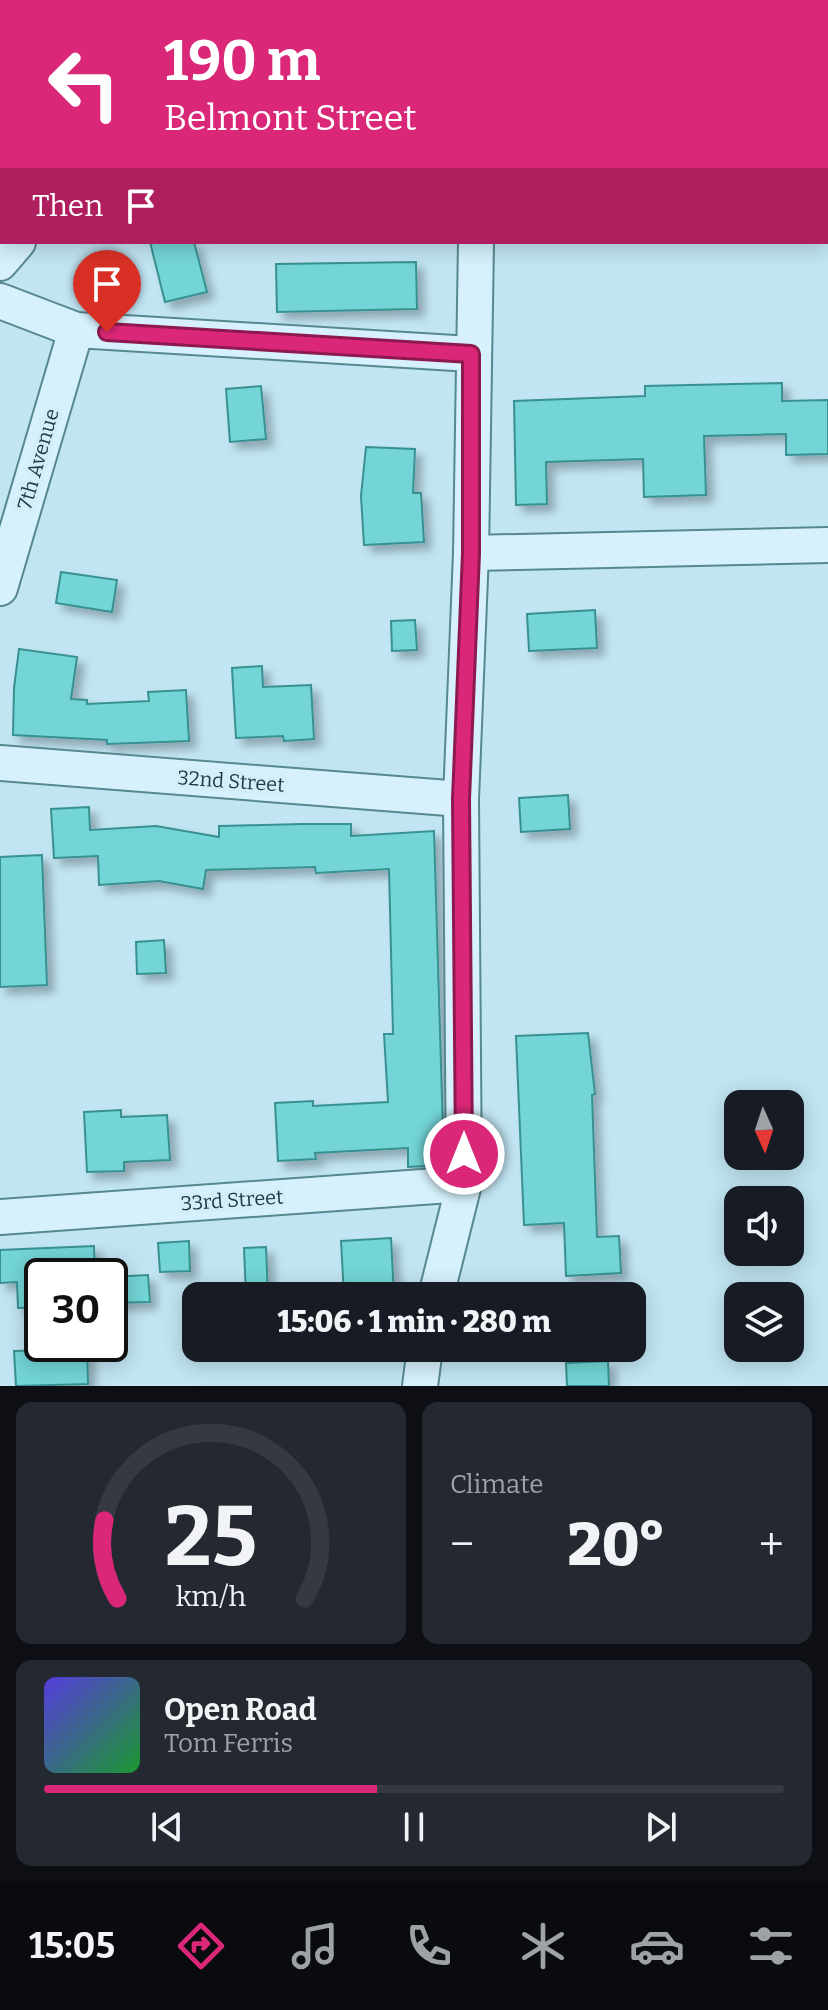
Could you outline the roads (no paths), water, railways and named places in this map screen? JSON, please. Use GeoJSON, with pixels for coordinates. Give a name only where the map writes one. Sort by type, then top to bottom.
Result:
{"type":"FeatureCollection","features":[{"type":"Feature","properties":{"kind":"street"},"geometry":{"type":"LineString","coordinates":[[0,263],[16,244]]}},
{"type":"Feature","properties":{"kind":"street"},"geometry":{"type":"LineString","coordinates":[[440,1282],[464,1184],[461,799],[471,553],[471,354],[476,244]]}},
{"type":"Feature","properties":{"kind":"street"},"geometry":{"type":"LineString","coordinates":[[0,301],[76,330],[471,354]]}},
{"type":"Feature","properties":{"kind":"street","name":"7th Avenue"},"geometry":{"type":"LineString","coordinates":[[0,588],[76,330]]}},
{"type":"Feature","properties":{"kind":"street"},"geometry":{"type":"LineString","coordinates":[[471,553],[828,545]]}},
{"type":"Feature","properties":{"kind":"street","name":"32nd Street"},"geometry":{"type":"LineString","coordinates":[[0,763],[461,799]]}},
{"type":"Feature","properties":{"kind":"street","name":"33rd Street"},"geometry":{"type":"LineString","coordinates":[[0,1217],[464,1184]]}},
{"type":"Feature","properties":{"kind":"street"},"geometry":{"type":"LineString","coordinates":[[420,1386],[423,1362]]}}]}
